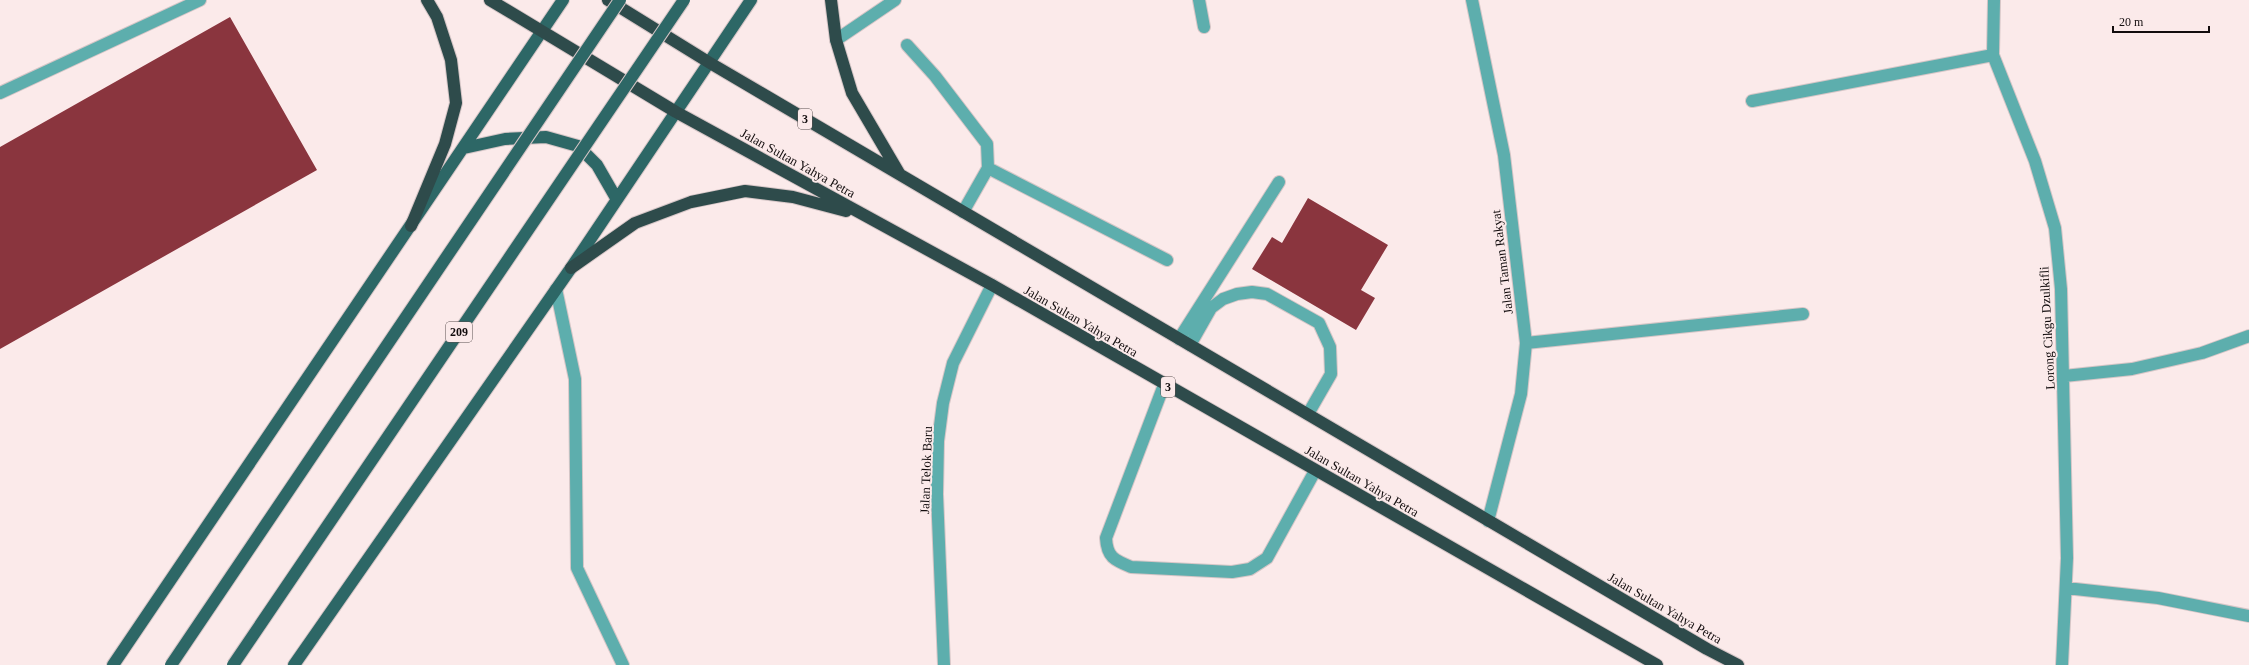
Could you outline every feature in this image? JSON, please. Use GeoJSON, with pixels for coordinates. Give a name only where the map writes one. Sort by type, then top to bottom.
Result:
{"type":"FeatureCollection","features":[{"type":"Feature","properties":{"kind":"highway"},"geometry":{"type":"LineString","coordinates":[[411,226],[445,144],[456,103],[451,60],[437,17],[427,0]]}},
{"type":"Feature","properties":{"kind":"highway","name":"Jalan Sultan Yahya Petra"},"geometry":{"type":"LineString","coordinates":[[490,0],[676,112],[992,286],[1657,665]]}},
{"type":"Feature","properties":{"kind":"highway","name":"Jalan Sultan Yahya Petra"},"geometry":{"type":"LineString","coordinates":[[608,0],[710,63],[1488,521],[1707,649],[1738,665]]}},
{"type":"Feature","properties":{"kind":"highway"},"geometry":{"type":"LineString","coordinates":[[831,0],[836,40],[852,93],[900,174]]}},
{"type":"Feature","properties":{"kind":"highway"},"geometry":{"type":"LineString","coordinates":[[571,268],[635,223],[691,202],[745,191],[793,197],[865,216]]}},
{"type":"Feature","properties":{"kind":"main road"},"geometry":{"type":"LineString","coordinates":[[113,665],[543,32],[563,0]]}},
{"type":"Feature","properties":{"kind":"main road"},"geometry":{"type":"LineString","coordinates":[[171,665],[620,0]]}},
{"type":"Feature","properties":{"kind":"main road","name":"209"},"geometry":{"type":"LineString","coordinates":[[233,665],[684,0]]}},
{"type":"Feature","properties":{"kind":"main road"},"geometry":{"type":"LineString","coordinates":[[294,665],[571,268],[616,198],[710,63],[751,0]]}},
{"type":"Feature","properties":{"kind":"main road"},"geometry":{"type":"LineString","coordinates":[[464,148],[504,139],[546,137],[578,146],[597,165],[616,198]]}},
{"type":"Feature","properties":{"kind":"street"},"geometry":{"type":"LineString","coordinates":[[0,93],[200,0]]}},
{"type":"Feature","properties":{"kind":"street"},"geometry":{"type":"LineString","coordinates":[[836,40],[895,0]]}},
{"type":"Feature","properties":{"kind":"street"},"geometry":{"type":"LineString","coordinates":[[1199,0],[1204,28]]}},
{"type":"Feature","properties":{"kind":"street","name":"Jalan Taman Rakyat"},"geometry":{"type":"LineString","coordinates":[[1472,0],[1504,155],[1526,343],[1521,394],[1488,521]]}},
{"type":"Feature","properties":{"kind":"street","name":"Lorong Cikgu Dzulkifli"},"geometry":{"type":"LineString","coordinates":[[1998,0],[1993,55],[2035,161],[2055,228],[2061,289],[2064,376],[2066,588],[2062,665]]}},
{"type":"Feature","properties":{"kind":"street"},"geometry":{"type":"LineString","coordinates":[[907,45],[936,76],[987,144],[988,168],[964,212]]}},
{"type":"Feature","properties":{"kind":"street"},"geometry":{"type":"LineString","coordinates":[[1752,101],[1993,55]]}},
{"type":"Feature","properties":{"kind":"street"},"geometry":{"type":"LineString","coordinates":[[988,168],[1167,260]]}},
{"type":"Feature","properties":{"kind":"street"},"geometry":{"type":"LineString","coordinates":[[1179,339],[1279,182]]}},
{"type":"Feature","properties":{"kind":"street","name":"Jalan Telok Baru"},"geometry":{"type":"LineString","coordinates":[[944,665],[937,494],[938,441],[943,403],[953,363],[992,286]]}},
{"type":"Feature","properties":{"kind":"street"},"geometry":{"type":"LineString","coordinates":[[556,289],[575,379],[577,568],[623,665]]}},
{"type":"Feature","properties":{"kind":"street"},"geometry":{"type":"LineString","coordinates":[[1190,345],[1211,308],[1223,299],[1237,294],[1252,292],[1266,294],[1318,323],[1330,347],[1331,374],[1308,414]]}},
{"type":"Feature","properties":{"kind":"street"},"geometry":{"type":"LineString","coordinates":[[1526,343],[1803,314]]}},
{"type":"Feature","properties":{"kind":"street"},"geometry":{"type":"LineString","coordinates":[[2064,376],[2132,369],[2202,353],[2249,336]]}},
{"type":"Feature","properties":{"kind":"street"},"geometry":{"type":"LineString","coordinates":[[1164,385],[1106,538],[1107,550],[1116,561],[1131,567],[1232,572],[1250,568],[1267,558],[1315,471]]}},
{"type":"Feature","properties":{"kind":"street"},"geometry":{"type":"LineString","coordinates":[[2066,588],[2158,598],[2249,616]]}},
{"type":"Feature","properties":{"kind":"building"},"geometry":{"type":"Polygon","coordinates":[[[230,17],[317,170],[0,349],[0,147],[230,17]]]}},
{"type":"Feature","properties":{"kind":"building"},"geometry":{"type":"Polygon","coordinates":[[[1308,198],[1388,245],[1361,290],[1375,298],[1356,330],[1252,269],[1272,237],[1282,243],[1308,198]]]}}]}
